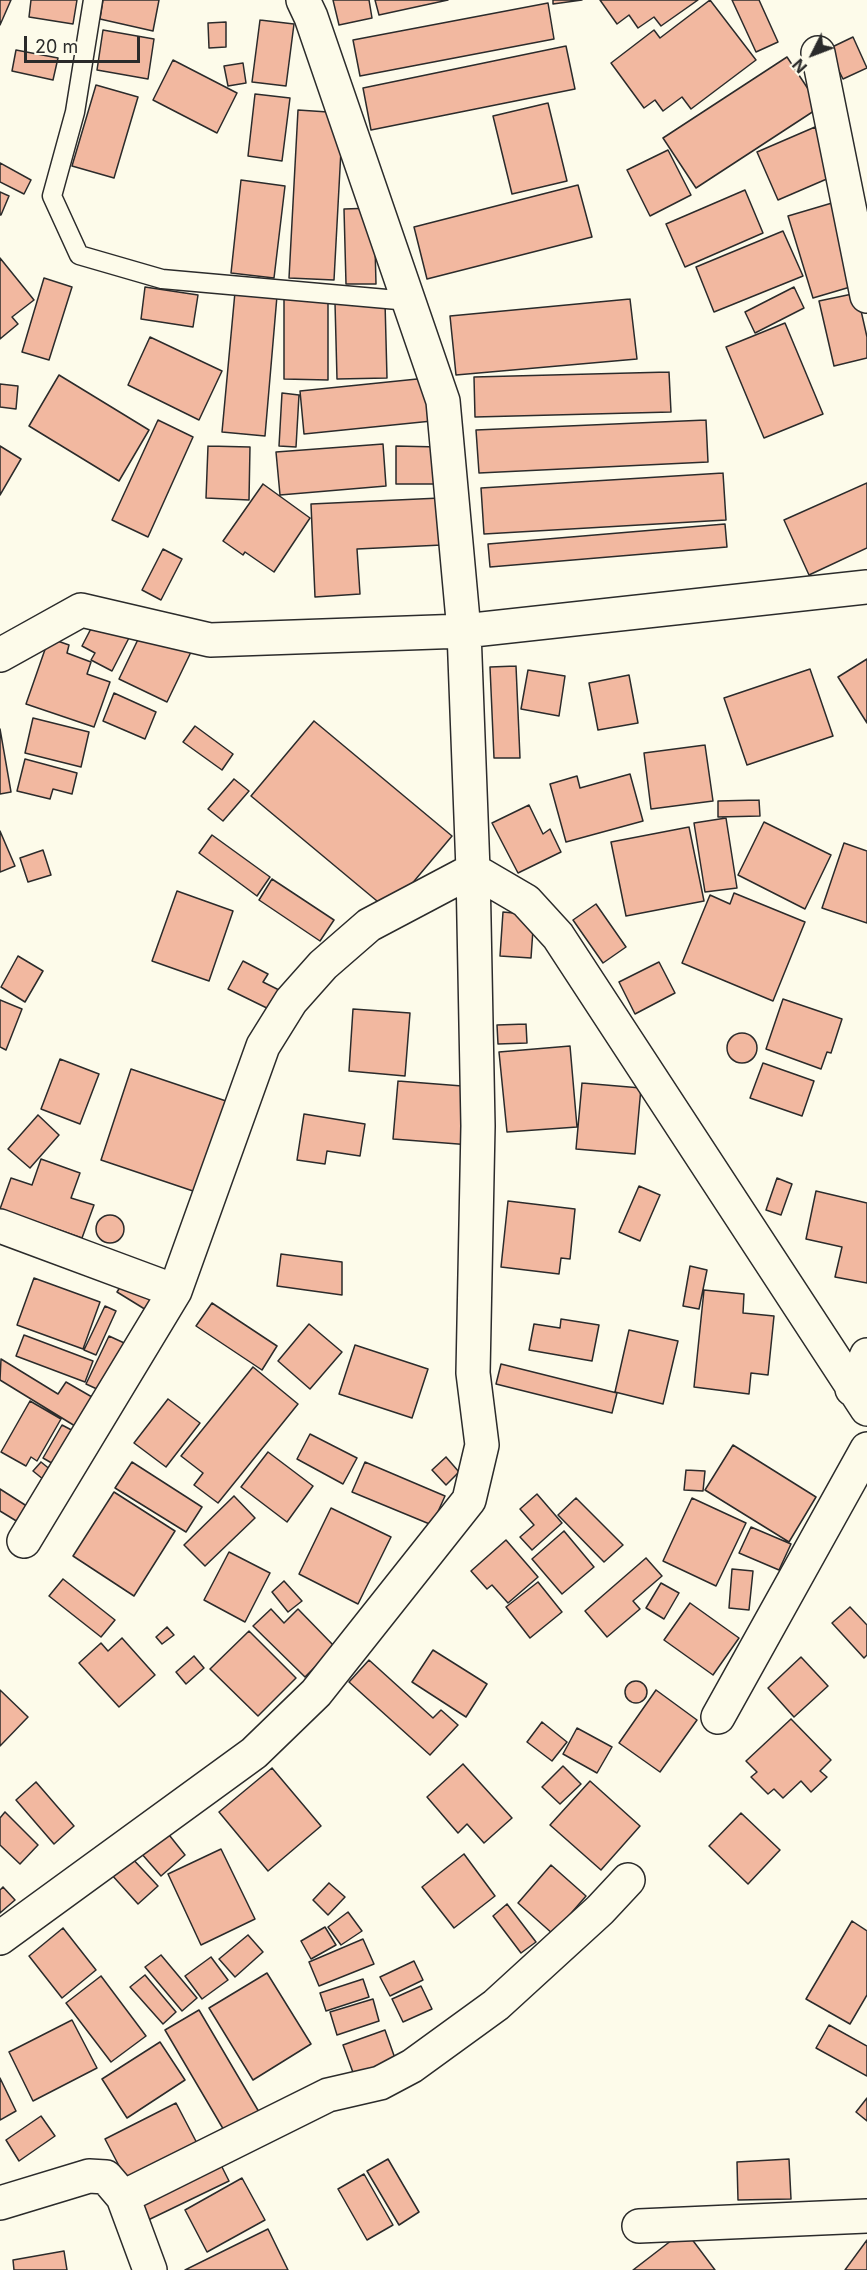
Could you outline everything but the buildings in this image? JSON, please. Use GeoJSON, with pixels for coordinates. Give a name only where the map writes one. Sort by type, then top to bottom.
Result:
{"type":"FeatureCollection","features":[{"type":"Feature","properties":{"kind":"street"},"geometry":{"type":"LineString","coordinates":[[0,1938],[254,1753],[316,1693],[469,1500],[482,1445],[473,1372],[478,1125],[473,870],[464,631],[443,401],[311,17],[303,0]]}},
{"type":"Feature","properties":{"kind":"street"},"geometry":{"type":"LineString","coordinates":[[818,53],[867,296]]}},
{"type":"Feature","properties":{"kind":"street"},"geometry":{"type":"LineString","coordinates":[[0,655],[81,610],[210,640],[464,631],[867,587]]}},
{"type":"Feature","properties":{"kind":"street"},"geometry":{"type":"LineString","coordinates":[[24,1541],[176,1290],[263,1046],[291,1001],[323,965],[369,925],[473,870]]}},
{"type":"Feature","properties":{"kind":"street"},"geometry":{"type":"LineString","coordinates":[[473,870],[526,901],[558,936],[859,1399]]}},
{"type":"Feature","properties":{"kind":"street"},"geometry":{"type":"LineString","coordinates":[[0,1226],[176,1290]]}},
{"type":"Feature","properties":{"kind":"street"},"geometry":{"type":"LineString","coordinates":[[859,1399],[867,1355]]}},
{"type":"Feature","properties":{"kind":"street"},"geometry":{"type":"LineString","coordinates":[[718,1717],[867,1449]]}},
{"type":"Feature","properties":{"kind":"street"},"geometry":{"type":"LineString","coordinates":[[123,2197],[328,2095],[380,2083],[412,2066],[496,2005],[600,1910],[628,1880]]}},
{"type":"Feature","properties":{"kind":"street"},"geometry":{"type":"LineString","coordinates":[[0,2203],[89,2176],[106,2177],[123,2197],[150,2270]]}},
{"type":"Feature","properties":{"kind":"street"},"geometry":{"type":"LineString","coordinates":[[639,2226],[867,2216]]}},
{"type":"Feature","properties":{"kind":"lane"},"geometry":{"type":"LineString","coordinates":[[93,0],[75,112],[52,196],[79,255],[162,279],[409,301]]}}]}
